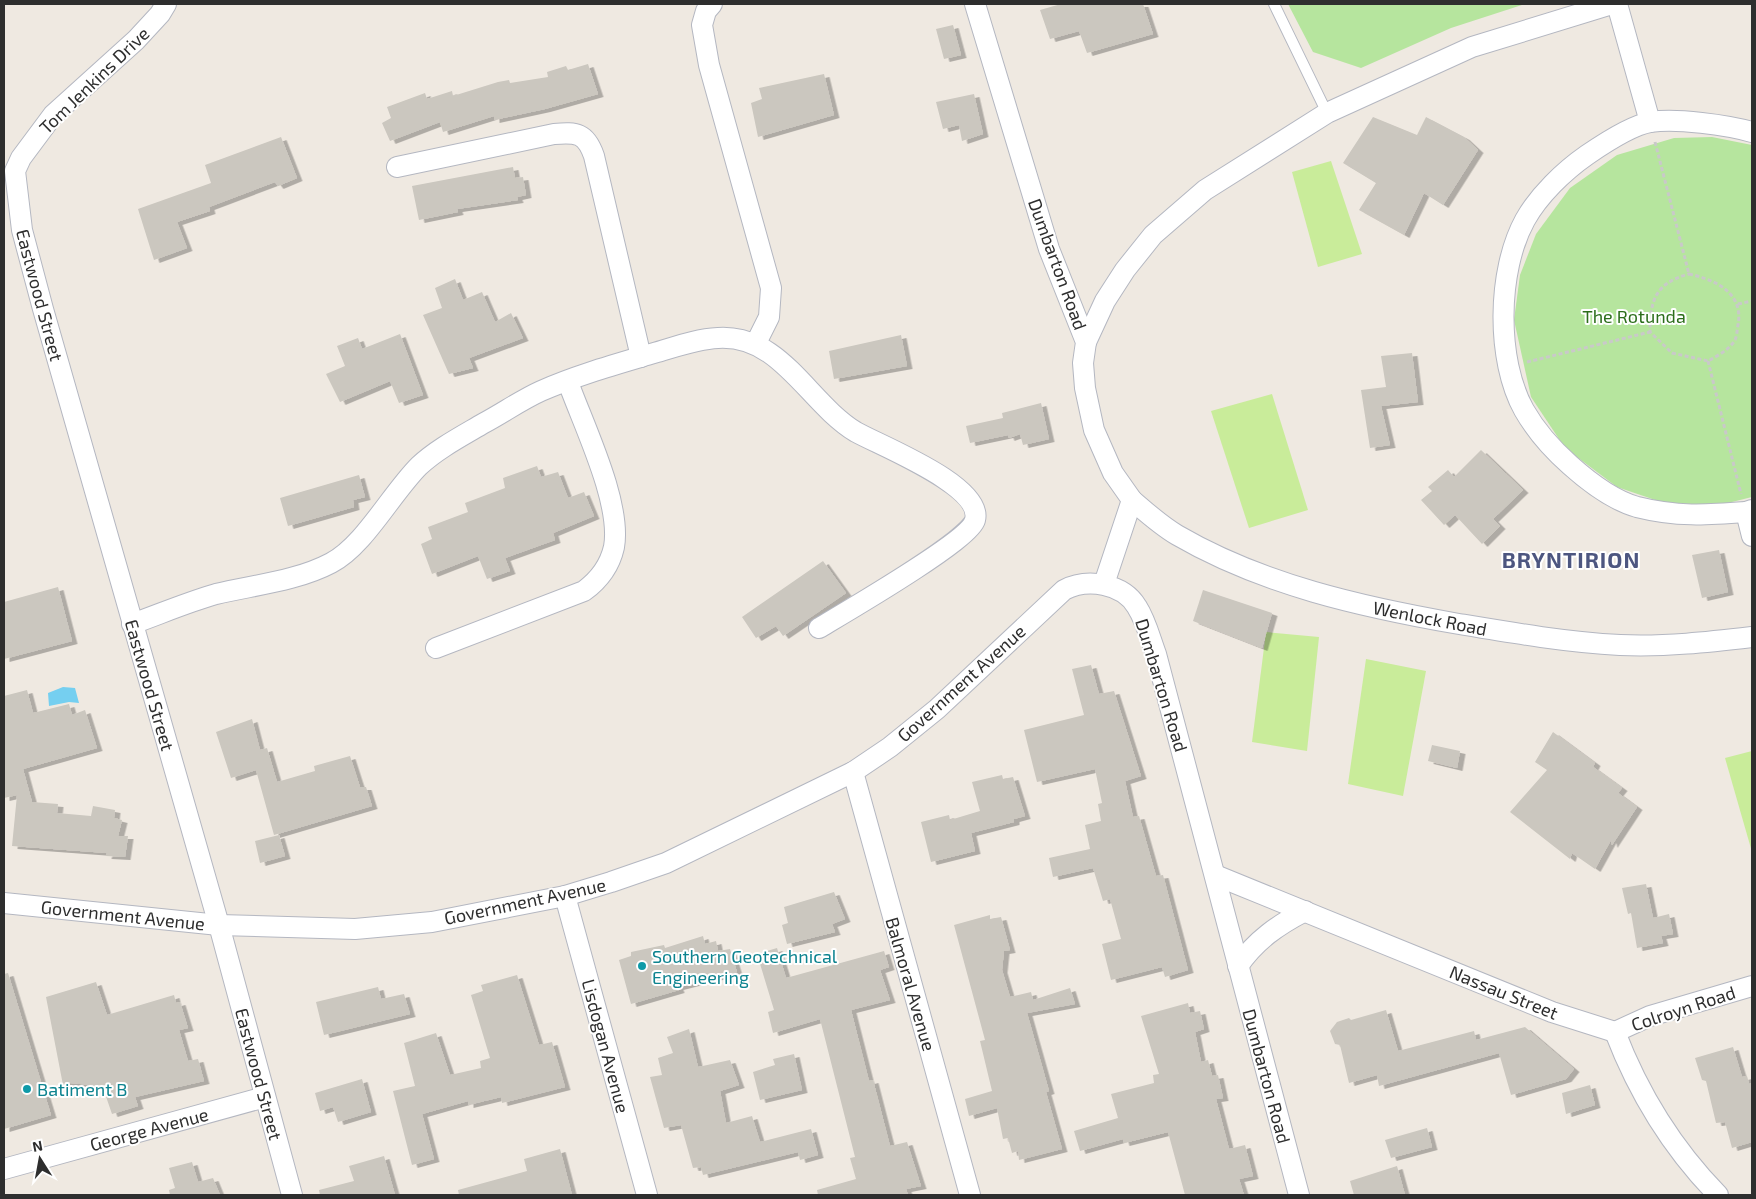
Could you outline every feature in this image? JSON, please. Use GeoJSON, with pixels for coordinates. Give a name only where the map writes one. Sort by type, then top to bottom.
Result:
{"type":"FeatureCollection","features":[{"type":"Feature","properties":{"kind":"street","name":"Tom Jenkins Drive"},"geometry":{"type":"LineString","coordinates":[[9,185],[21,158],[53,115],[136,40],[166,4]]}},
{"type":"Feature","properties":{"kind":"street"},"geometry":{"type":"LineString","coordinates":[[712,4],[706,11],[702,25],[709,65],[771,288],[769,317],[756,343]]}},
{"type":"Feature","properties":{"kind":"street","name":"Dumbarton Road"},"geometry":{"type":"LineString","coordinates":[[975,4],[1049,249],[1086,342],[1083,363],[1085,388],[1094,430],[1113,473],[1132,500]]}},
{"type":"Feature","properties":{"kind":"street"},"geometry":{"type":"LineString","coordinates":[[1086,342],[1105,301],[1125,270],[1153,235],[1205,190],[1327,113],[1472,48],[1612,4]]}},
{"type":"Feature","properties":{"kind":"street"},"geometry":{"type":"LineString","coordinates":[[1617,4],[1650,122]]}},
{"type":"Feature","properties":{"kind":"street"},"geometry":{"type":"LineString","coordinates":[[1752,132],[1710,125],[1650,122],[1600,146],[1571,166],[1551,187],[1526,219],[1514,245],[1507,273],[1503,315],[1508,366],[1524,410],[1555,452],[1593,485],[1635,506],[1687,516],[1749,511],[1752,536]]}},
{"type":"Feature","properties":{"kind":"street"},"geometry":{"type":"LineString","coordinates":[[397,167],[554,134],[570,133],[582,136],[590,144],[594,156],[641,357]]}},
{"type":"Feature","properties":{"kind":"street","name":"Eastwood Street"},"geometry":{"type":"LineString","coordinates":[[9,185],[132,624],[219,925],[292,1195]]}},
{"type":"Feature","properties":{"kind":"street"},"geometry":{"type":"LineString","coordinates":[[132,624],[212,595],[291,578],[332,562],[356,545],[393,496],[421,465],[460,437],[542,391],[641,357],[717,338],[736,338],[756,343],[774,354],[837,418],[855,431],[937,473],[960,491],[974,506],[976,513],[972,528],[934,556],[820,628]]}},
{"type":"Feature","properties":{"kind":"street"},"geometry":{"type":"LineString","coordinates":[[436,648],[584,591],[595,583],[610,560],[614,546],[614,530],[610,503],[568,382]]}},
{"type":"Feature","properties":{"kind":"street"},"geometry":{"type":"LineString","coordinates":[[1104,584],[1132,500]]}},
{"type":"Feature","properties":{"kind":"street","name":"Wenlock Road"},"geometry":{"type":"LineString","coordinates":[[1132,500],[1175,534],[1222,558],[1290,586],[1396,613],[1524,635],[1621,645],[1695,644],[1752,637]]}},
{"type":"Feature","properties":{"kind":"street","name":"Government Avenue"},"geometry":{"type":"LineString","coordinates":[[4,904],[219,925],[355,929],[432,922],[565,896],[666,863],[853,772],[890,747],[937,709],[1064,590],[1085,582],[1104,584]]}},
{"type":"Feature","properties":{"kind":"street","name":"Dumbarton Road"},"geometry":{"type":"LineString","coordinates":[[1104,584],[1120,592],[1136,605],[1156,654],[1299,1195]]}},
{"type":"Feature","properties":{"kind":"street","name":"Balmoral Avenue"},"geometry":{"type":"LineString","coordinates":[[853,772],[970,1195]]}},
{"type":"Feature","properties":{"kind":"street","name":"Nassau Street"},"geometry":{"type":"LineString","coordinates":[[1215,875],[1552,1012],[1615,1032]]}},
{"type":"Feature","properties":{"kind":"street","name":"Lisdogan Avenue"},"geometry":{"type":"LineString","coordinates":[[565,896],[647,1195]]}},
{"type":"Feature","properties":{"kind":"street"},"geometry":{"type":"LineString","coordinates":[[1238,966],[1262,938],[1283,922],[1305,911]]}},
{"type":"Feature","properties":{"kind":"street","name":"Colroyn Road"},"geometry":{"type":"LineString","coordinates":[[1615,1032],[1650,1016],[1752,986]]}},
{"type":"Feature","properties":{"kind":"street"},"geometry":{"type":"LineString","coordinates":[[1615,1032],[1632,1074],[1656,1116],[1697,1174],[1718,1195]]}},
{"type":"Feature","properties":{"kind":"street","name":"George Avenue"},"geometry":{"type":"LineString","coordinates":[[4,1169],[265,1098]]}},
{"type":"Feature","properties":{"kind":"lane"},"geometry":{"type":"LineString","coordinates":[[1274,4],[1327,113]]}},
{"type":"Feature","properties":{"kind":"path"},"geometry":{"type":"LineString","coordinates":[[1650,122],[1689,274]]}},
{"type":"Feature","properties":{"kind":"path"},"geometry":{"type":"LineString","coordinates":[[1689,274],[1708,278],[1724,286],[1738,304],[1739,318],[1736,339],[1723,352],[1708,361],[1672,353],[1650,332],[1650,313],[1654,295],[1673,278],[1689,274]]}},
{"type":"Feature","properties":{"kind":"path"},"geometry":{"type":"LineString","coordinates":[[1738,304],[1752,301]]}},
{"type":"Feature","properties":{"kind":"path"},"geometry":{"type":"LineString","coordinates":[[1508,366],[1650,332]]}},
{"type":"Feature","properties":{"kind":"path"},"geometry":{"type":"LineString","coordinates":[[1708,361],[1749,511]]}},
{"type":"Feature","properties":{"kind":"green space"},"geometry":{"type":"Polygon","coordinates":[[[1288,4],[1525,4],[1451,28],[1361,68],[1313,52],[1288,4]]]}},
{"type":"Feature","properties":{"kind":"green space","name":"The Rotunda"},"geometry":{"type":"Polygon","coordinates":[[[1712,137],[1752,145],[1752,497],[1720,505],[1664,503],[1617,487],[1565,448],[1531,397],[1514,320],[1520,275],[1536,234],[1570,188],[1617,155],[1674,138],[1712,137]]]}},
{"type":"Feature","properties":{"kind":"green space"},"geometry":{"type":"Polygon","coordinates":[[[1331,161],[1362,254],[1318,267],[1292,172],[1331,161]]]}},
{"type":"Feature","properties":{"kind":"green space"},"geometry":{"type":"Polygon","coordinates":[[[1272,394],[1308,510],[1249,528],[1211,411],[1272,394]]]}},
{"type":"Feature","properties":{"kind":"green space"},"geometry":{"type":"Polygon","coordinates":[[[1266,632],[1319,637],[1307,751],[1252,742],[1266,632]]]}},
{"type":"Feature","properties":{"kind":"green space"},"geometry":{"type":"Polygon","coordinates":[[[1366,659],[1426,671],[1403,796],[1348,784],[1366,659]]]}},
{"type":"Feature","properties":{"kind":"green space"},"geometry":{"type":"Polygon","coordinates":[[[1752,751],[1752,852],[1725,758],[1752,751]]]}},
{"type":"Feature","properties":{"kind":"water"},"geometry":{"type":"Polygon","coordinates":[[[63,687],[75,688],[79,703],[69,702],[49,706],[48,693],[63,687]]]}},
{"type":"Feature","properties":{"kind":"building"},"geometry":{"type":"Polygon","coordinates":[[[1061,4],[1143,4],[1153,34],[1087,53],[1079,31],[1050,39],[1040,10],[1061,4]]]}},
{"type":"Feature","properties":{"kind":"building"},"geometry":{"type":"Polygon","coordinates":[[[953,25],[961,55],[944,59],[936,29],[953,25]]]}},
{"type":"Feature","properties":{"kind":"building"},"geometry":{"type":"Polygon","coordinates":[[[588,64],[598,94],[545,109],[494,120],[494,116],[443,132],[440,122],[390,141],[382,123],[391,118],[387,107],[425,93],[427,99],[452,91],[453,96],[498,82],[509,80],[510,83],[548,77],[547,72],[566,66],[568,70],[588,64]]]}},
{"type":"Feature","properties":{"kind":"building"},"geometry":{"type":"Polygon","coordinates":[[[824,74],[834,115],[758,137],[751,103],[762,99],[759,88],[824,74]]]}},
{"type":"Feature","properties":{"kind":"building"},"geometry":{"type":"Polygon","coordinates":[[[974,94],[983,134],[962,141],[959,125],[943,129],[936,102],[974,94]]]}},
{"type":"Feature","properties":{"kind":"building"},"geometry":{"type":"Polygon","coordinates":[[[1373,117],[1417,135],[1426,117],[1464,137],[1478,150],[1443,205],[1424,193],[1404,235],[1359,210],[1376,183],[1343,163],[1373,117]]]}},
{"type":"Feature","properties":{"kind":"building"},"geometry":{"type":"Polygon","coordinates":[[[281,137],[297,178],[278,186],[275,182],[209,207],[210,211],[177,222],[187,248],[154,260],[138,209],[211,183],[205,165],[281,137]]]}},
{"type":"Feature","properties":{"kind":"building"},"geometry":{"type":"Polygon","coordinates":[[[513,167],[515,178],[523,177],[526,195],[517,197],[518,200],[457,209],[458,212],[419,220],[412,186],[513,167]]]}},
{"type":"Feature","properties":{"kind":"building"},"geometry":{"type":"Polygon","coordinates":[[[455,279],[463,300],[482,292],[495,322],[511,313],[523,338],[469,358],[473,368],[449,374],[423,315],[442,308],[435,288],[455,279]]]}},
{"type":"Feature","properties":{"kind":"building"},"geometry":{"type":"Polygon","coordinates":[[[400,334],[423,395],[399,403],[390,381],[340,402],[326,374],[345,366],[337,346],[358,338],[362,349],[400,334]]]}},
{"type":"Feature","properties":{"kind":"building"},"geometry":{"type":"Polygon","coordinates":[[[901,335],[907,366],[834,379],[829,351],[901,335]]]}},
{"type":"Feature","properties":{"kind":"building"},"geometry":{"type":"Polygon","coordinates":[[[1412,353],[1418,402],[1381,406],[1390,445],[1370,448],[1361,390],[1386,387],[1381,356],[1412,353]]]}},
{"type":"Feature","properties":{"kind":"building"},"geometry":{"type":"Polygon","coordinates":[[[1041,403],[1049,439],[1023,445],[1020,434],[1009,438],[1008,435],[970,443],[966,426],[1003,418],[1002,413],[1041,403]]]}},
{"type":"Feature","properties":{"kind":"building"},"geometry":{"type":"Polygon","coordinates":[[[1481,450],[1523,490],[1493,519],[1500,526],[1482,544],[1455,515],[1444,525],[1421,500],[1432,491],[1428,487],[1448,470],[1454,477],[1481,450]]]}},
{"type":"Feature","properties":{"kind":"building"},"geometry":{"type":"Polygon","coordinates":[[[537,466],[541,477],[558,472],[568,498],[584,492],[594,516],[553,533],[555,540],[505,558],[510,571],[487,579],[478,556],[432,574],[421,544],[432,539],[428,527],[468,512],[465,503],[505,488],[503,478],[537,466]]]}},
{"type":"Feature","properties":{"kind":"building"},"geometry":{"type":"Polygon","coordinates":[[[359,475],[365,497],[353,500],[354,507],[288,526],[280,498],[359,475]]]}},
{"type":"Feature","properties":{"kind":"building"},"geometry":{"type":"Polygon","coordinates":[[[1719,550],[1728,592],[1702,598],[1692,555],[1719,550]]]}},
{"type":"Feature","properties":{"kind":"building"},"geometry":{"type":"Polygon","coordinates":[[[823,561],[846,593],[783,636],[776,626],[756,638],[742,617],[823,561]]]}},
{"type":"Feature","properties":{"kind":"building"},"geometry":{"type":"Polygon","coordinates":[[[58,587],[72,641],[4,659],[4,602],[58,587]]]}},
{"type":"Feature","properties":{"kind":"building"},"geometry":{"type":"Polygon","coordinates":[[[1203,590],[1272,613],[1262,648],[1193,621],[1203,590]]]}},
{"type":"Feature","properties":{"kind":"building"},"geometry":{"type":"Polygon","coordinates":[[[1091,665],[1099,694],[1114,691],[1141,776],[1125,781],[1133,817],[1139,816],[1156,876],[1163,875],[1188,970],[1165,977],[1162,967],[1111,980],[1102,944],[1121,939],[1110,899],[1103,901],[1093,868],[1053,877],[1049,858],[1090,849],[1085,825],[1101,821],[1098,804],[1102,803],[1095,769],[1037,782],[1024,730],[1084,715],[1072,669],[1091,665]]]}},
{"type":"Feature","properties":{"kind":"building"},"geometry":{"type":"Polygon","coordinates":[[[27,690],[33,713],[69,704],[72,715],[85,710],[97,748],[23,769],[32,802],[58,804],[57,813],[91,816],[93,806],[115,810],[114,818],[122,820],[118,836],[128,836],[125,857],[106,856],[107,853],[12,846],[17,795],[4,798],[4,696],[27,690]]]}},
{"type":"Feature","properties":{"kind":"building"},"geometry":{"type":"Polygon","coordinates":[[[252,719],[260,750],[267,748],[277,782],[315,771],[314,766],[350,756],[360,787],[366,787],[372,806],[274,835],[256,770],[231,778],[216,732],[252,719]]]}},
{"type":"Feature","properties":{"kind":"building"},"geometry":{"type":"Polygon","coordinates":[[[1553,732],[1595,763],[1593,767],[1622,788],[1618,793],[1637,807],[1612,845],[1611,840],[1595,869],[1572,853],[1570,859],[1510,812],[1547,770],[1535,762],[1553,732]]]}},
{"type":"Feature","properties":{"kind":"building"},"geometry":{"type":"Polygon","coordinates":[[[1432,745],[1460,751],[1457,768],[1428,761],[1432,745]]]}},
{"type":"Feature","properties":{"kind":"building"},"geometry":{"type":"Polygon","coordinates":[[[1002,775],[1003,779],[1013,777],[1025,816],[1014,819],[1014,822],[971,833],[975,851],[931,862],[921,822],[949,815],[950,820],[980,811],[972,782],[1002,775]]]}},
{"type":"Feature","properties":{"kind":"building"},"geometry":{"type":"Polygon","coordinates":[[[279,835],[285,856],[260,863],[255,841],[279,835]]]}},
{"type":"Feature","properties":{"kind":"building"},"geometry":{"type":"Polygon","coordinates":[[[1646,884],[1653,918],[1669,914],[1673,934],[1661,936],[1663,943],[1637,948],[1631,913],[1628,914],[1622,888],[1646,884]]]}},
{"type":"Feature","properties":{"kind":"building"},"geometry":{"type":"Polygon","coordinates":[[[834,892],[845,919],[832,924],[835,932],[787,944],[782,925],[788,923],[784,907],[834,892]]]}},
{"type":"Feature","properties":{"kind":"building"},"geometry":{"type":"Polygon","coordinates":[[[990,915],[990,919],[1001,917],[1010,950],[1004,951],[1002,970],[1010,997],[1031,992],[1033,1000],[1070,988],[1075,1004],[1027,1013],[1049,1091],[1046,1092],[1062,1149],[1019,1160],[1018,1151],[1012,1153],[1008,1138],[1003,1139],[997,1108],[969,1116],[965,1099],[992,1091],[980,1041],[985,1040],[954,925],[990,915]]]}},
{"type":"Feature","properties":{"kind":"building"},"geometry":{"type":"Polygon","coordinates":[[[703,936],[705,944],[716,941],[718,951],[730,949],[737,972],[678,987],[679,990],[631,1004],[619,960],[631,956],[631,952],[664,945],[665,948],[703,936]]]}},
{"type":"Feature","properties":{"kind":"building"},"geometry":{"type":"Polygon","coordinates":[[[777,948],[786,978],[884,951],[889,967],[880,970],[890,1000],[851,1010],[869,1081],[873,1080],[890,1146],[907,1142],[921,1186],[906,1189],[908,1195],[818,1195],[817,1190],[856,1179],[850,1158],[855,1157],[820,1019],[773,1033],[768,1012],[774,1010],[757,954],[777,948]]]}},
{"type":"Feature","properties":{"kind":"building","name":"Batiment B"},"geometry":{"type":"Polygon","coordinates":[[[8,973],[51,1115],[4,1129],[4,974],[8,973]]]}},
{"type":"Feature","properties":{"kind":"building"},"geometry":{"type":"Polygon","coordinates":[[[517,975],[539,1045],[552,1042],[565,1087],[502,1103],[501,1097],[468,1105],[468,1101],[422,1114],[434,1159],[412,1165],[393,1091],[415,1086],[404,1043],[436,1033],[450,1075],[481,1068],[480,1061],[490,1058],[471,995],[483,991],[481,985],[517,975]]]}},
{"type":"Feature","properties":{"kind":"building"},"geometry":{"type":"Polygon","coordinates":[[[96,982],[107,1015],[174,995],[176,1003],[180,1002],[188,1028],[179,1030],[188,1061],[198,1059],[204,1081],[135,1097],[138,1106],[112,1114],[102,1085],[91,1088],[91,1085],[70,1083],[63,1085],[46,997],[96,982]]]}},
{"type":"Feature","properties":{"kind":"building"},"geometry":{"type":"Polygon","coordinates":[[[378,987],[381,999],[404,994],[410,1014],[324,1035],[316,1002],[378,987]]]}},
{"type":"Feature","properties":{"kind":"building"},"geometry":{"type":"Polygon","coordinates":[[[1188,1003],[1190,1013],[1200,1011],[1204,1029],[1195,1032],[1201,1062],[1208,1060],[1212,1076],[1218,1075],[1223,1098],[1216,1099],[1229,1149],[1245,1145],[1253,1176],[1239,1179],[1244,1195],[1185,1195],[1168,1132],[1124,1143],[1123,1139],[1080,1151],[1074,1131],[1118,1118],[1111,1094],[1154,1083],[1153,1075],[1159,1074],[1141,1016],[1188,1003]]]}},
{"type":"Feature","properties":{"kind":"building"},"geometry":{"type":"Polygon","coordinates":[[[1386,1010],[1398,1051],[1474,1031],[1476,1040],[1525,1027],[1574,1069],[1566,1079],[1511,1095],[1499,1053],[1379,1086],[1377,1075],[1349,1083],[1340,1045],[1335,1044],[1330,1031],[1337,1022],[1386,1010]]]}},
{"type":"Feature","properties":{"kind":"building"},"geometry":{"type":"Polygon","coordinates":[[[689,1029],[698,1067],[730,1060],[739,1085],[720,1091],[726,1123],[752,1116],[760,1142],[811,1129],[818,1155],[800,1160],[798,1152],[703,1175],[701,1167],[693,1168],[681,1125],[664,1128],[650,1077],[662,1075],[658,1058],[673,1053],[667,1037],[689,1029]]]}},
{"type":"Feature","properties":{"kind":"building"},"geometry":{"type":"Polygon","coordinates":[[[1733,1047],[1742,1077],[1747,1076],[1749,1084],[1752,1083],[1752,1142],[1732,1148],[1725,1122],[1716,1123],[1706,1081],[1702,1080],[1695,1058],[1733,1047]]]}},
{"type":"Feature","properties":{"kind":"building"},"geometry":{"type":"Polygon","coordinates":[[[794,1054],[802,1090],[760,1100],[753,1072],[775,1065],[773,1059],[794,1054]]]}},
{"type":"Feature","properties":{"kind":"building"},"geometry":{"type":"Polygon","coordinates":[[[362,1079],[371,1112],[338,1122],[333,1107],[320,1111],[315,1093],[362,1079]]]}},
{"type":"Feature","properties":{"kind":"building"},"geometry":{"type":"Polygon","coordinates":[[[1590,1085],[1595,1105],[1566,1114],[1562,1093],[1590,1085]]]}},
{"type":"Feature","properties":{"kind":"building"},"geometry":{"type":"Polygon","coordinates":[[[1427,1128],[1432,1147],[1391,1158],[1385,1140],[1427,1128]]]}},
{"type":"Feature","properties":{"kind":"building"},"geometry":{"type":"Polygon","coordinates":[[[560,1149],[572,1195],[459,1195],[458,1190],[527,1171],[524,1159],[560,1149]]]}},
{"type":"Feature","properties":{"kind":"building"},"geometry":{"type":"Polygon","coordinates":[[[384,1156],[395,1195],[320,1195],[319,1190],[354,1181],[349,1166],[384,1156]]]}},
{"type":"Feature","properties":{"kind":"building"},"geometry":{"type":"Polygon","coordinates":[[[192,1162],[198,1182],[213,1178],[220,1195],[170,1195],[169,1190],[175,1188],[169,1168],[192,1162]]]}},
{"type":"Feature","properties":{"kind":"building"},"geometry":{"type":"Polygon","coordinates":[[[1397,1166],[1405,1195],[1354,1195],[1350,1181],[1397,1166]]]}},
{"type":"Feature","properties":{"kind":"place","name":"Southern Geotechnical Engineering"},"geometry":{"type":"Point","coordinates":[642,966]}},
{"type":"Feature","properties":{"kind":"place","name":"Batiment B"},"geometry":{"type":"Point","coordinates":[27,1089]}},
{"type":"Feature","properties":{"kind":"district","name":"BRYNTIRION"},"geometry":{"type":"Point","coordinates":[1571,559]}}]}
